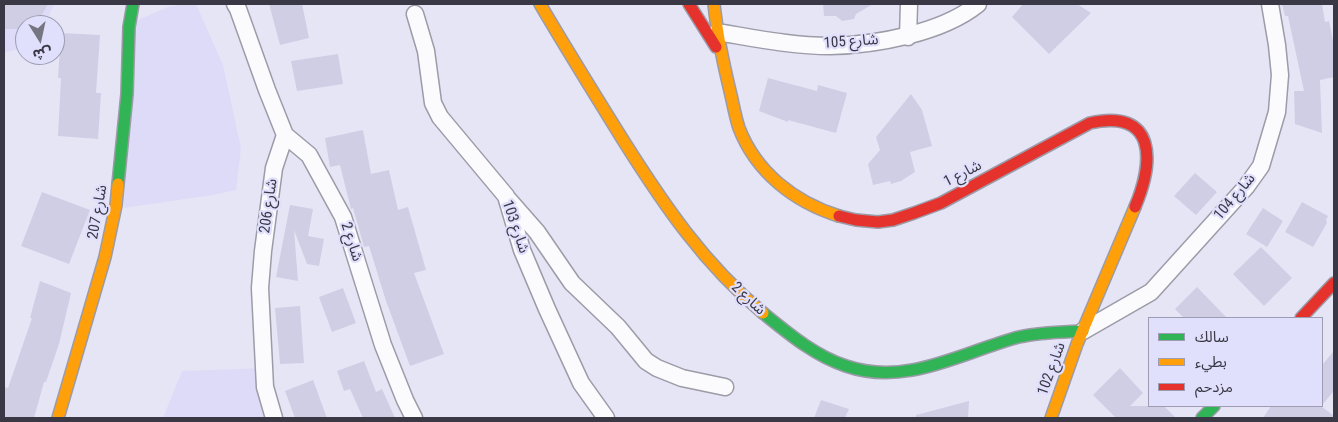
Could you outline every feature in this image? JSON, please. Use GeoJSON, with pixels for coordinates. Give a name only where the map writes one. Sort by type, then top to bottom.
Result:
{"type":"FeatureCollection","features":[{"type":"Feature","properties":{"kind":"street","name":"شارع 207"},"geometry":{"type":"LineString","coordinates":[[58,418],[105,257],[116,205],[126,103],[129,27],[133,4]]}},
{"type":"Feature","properties":{"kind":"street"},"geometry":{"type":"LineString","coordinates":[[235,4],[286,135]]}},
{"type":"Feature","properties":{"kind":"street","name":"شارع 2"},"geometry":{"type":"LineString","coordinates":[[540,4],[669,211],[710,262],[753,305],[791,337],[819,354],[852,368],[873,372],[916,370],[956,360],[1020,337],[1083,331]]}},
{"type":"Feature","properties":{"kind":"street"},"geometry":{"type":"LineString","coordinates":[[688,4],[720,53]]}},
{"type":"Feature","properties":{"kind":"street","name":"شارع 1"},"geometry":{"type":"LineString","coordinates":[[714,4],[720,53],[739,127],[752,154],[762,167],[790,194],[813,207],[840,216],[865,222],[888,220],[941,203],[1090,123],[1101,120],[1129,123],[1142,134],[1148,149],[1146,175],[1135,212],[1083,331]]}},
{"type":"Feature","properties":{"kind":"street"},"geometry":{"type":"LineString","coordinates":[[908,4],[908,37]]}},
{"type":"Feature","properties":{"kind":"street","name":"شارع 105"},"geometry":{"type":"LineString","coordinates":[[717,32],[787,43],[831,46],[908,37],[952,19],[978,4]]}},
{"type":"Feature","properties":{"kind":"street","name":"شارع 104"},"geometry":{"type":"LineString","coordinates":[[1083,331],[1151,292],[1246,187],[1261,166],[1277,112],[1280,75],[1270,4]]}},
{"type":"Feature","properties":{"kind":"street","name":"شارع 103"},"geometry":{"type":"LineString","coordinates":[[415,14],[426,51],[433,103],[440,117],[506,196],[522,250],[547,309],[582,383],[606,418]]}},
{"type":"Feature","properties":{"kind":"street","name":"شارع 206"},"geometry":{"type":"LineString","coordinates":[[274,418],[265,386],[260,288],[274,168],[286,135]]}},
{"type":"Feature","properties":{"kind":"street","name":"شارع 2"},"geometry":{"type":"LineString","coordinates":[[286,135],[309,155],[343,217],[383,345],[414,418]]}},
{"type":"Feature","properties":{"kind":"street"},"geometry":{"type":"LineString","coordinates":[[506,196],[538,232],[572,283],[618,327],[646,361],[657,368],[682,378],[725,387]]}},
{"type":"Feature","properties":{"kind":"street"},"geometry":{"type":"LineString","coordinates":[[1302,317],[1333,287]]}},
{"type":"Feature","properties":{"kind":"street","name":"شارع 102"},"geometry":{"type":"LineString","coordinates":[[1051,418],[1075,347],[1083,331]]}},
{"type":"Feature","properties":{"kind":"shaded area"},"geometry":{"type":"Polygon","coordinates":[[[4,4],[54,4],[49,15],[15,15],[15,50],[4,53],[4,4]]]}},
{"type":"Feature","properties":{"kind":"shaded area"},"geometry":{"type":"Polygon","coordinates":[[[196,4],[223,65],[241,148],[236,190],[124,208],[131,23],[168,7],[196,4]]]}},
{"type":"Feature","properties":{"kind":"shaded area"},"geometry":{"type":"Polygon","coordinates":[[[265,368],[270,418],[163,418],[182,371],[265,368]]]}},
{"type":"Feature","properties":{"kind":"building"},"geometry":{"type":"Polygon","coordinates":[[[4,4],[48,4],[42,15],[15,15],[15,29],[4,29],[4,4]]]}},
{"type":"Feature","properties":{"kind":"building"},"geometry":{"type":"Polygon","coordinates":[[[269,4],[302,4],[309,38],[280,45],[269,4]]]}},
{"type":"Feature","properties":{"kind":"building"},"geometry":{"type":"Polygon","coordinates":[[[823,4],[873,4],[856,14],[854,19],[842,21],[836,16],[824,16],[823,4]]]}},
{"type":"Feature","properties":{"kind":"building"},"geometry":{"type":"Polygon","coordinates":[[[1023,4],[1077,4],[1091,13],[1049,54],[1012,17],[1023,4]]]}},
{"type":"Feature","properties":{"kind":"building"},"geometry":{"type":"Polygon","coordinates":[[[1282,4],[1322,4],[1325,22],[1329,21],[1334,46],[1334,77],[1320,80],[1322,133],[1295,124],[1294,91],[1304,91],[1288,16],[1285,16],[1282,4]]]}},
{"type":"Feature","properties":{"kind":"building"},"geometry":{"type":"Polygon","coordinates":[[[65,33],[100,35],[96,93],[101,93],[98,139],[58,136],[61,78],[58,78],[59,65],[65,65],[65,33]]]}},
{"type":"Feature","properties":{"kind":"building"},"geometry":{"type":"Polygon","coordinates":[[[338,54],[343,84],[297,91],[291,61],[338,54]]]}},
{"type":"Feature","properties":{"kind":"building"},"geometry":{"type":"Polygon","coordinates":[[[768,78],[817,91],[818,85],[847,93],[836,133],[788,120],[788,122],[759,111],[768,78]]]}},
{"type":"Feature","properties":{"kind":"building"},"geometry":{"type":"Polygon","coordinates":[[[911,94],[922,110],[932,146],[910,152],[915,172],[901,181],[891,184],[890,181],[873,185],[868,164],[880,150],[876,137],[911,94]]]}},
{"type":"Feature","properties":{"kind":"building"},"geometry":{"type":"Polygon","coordinates":[[[363,130],[371,174],[389,170],[398,210],[408,207],[426,270],[414,273],[444,354],[410,366],[386,301],[369,246],[364,247],[353,208],[351,209],[340,165],[330,167],[325,138],[363,130]]]}},
{"type":"Feature","properties":{"kind":"building"},"geometry":{"type":"Polygon","coordinates":[[[1195,173],[1217,192],[1196,215],[1174,196],[1195,173]]]}},
{"type":"Feature","properties":{"kind":"building"},"geometry":{"type":"Polygon","coordinates":[[[42,192],[90,210],[69,264],[21,246],[42,192]]]}},
{"type":"Feature","properties":{"kind":"building"},"geometry":{"type":"Polygon","coordinates":[[[1302,202],[1328,216],[1327,223],[1313,247],[1285,232],[1302,202]]]}},
{"type":"Feature","properties":{"kind":"building"},"geometry":{"type":"Polygon","coordinates":[[[290,205],[313,209],[308,236],[324,239],[319,266],[307,264],[294,230],[298,281],[276,277],[290,205]]]}},
{"type":"Feature","properties":{"kind":"building"},"geometry":{"type":"Polygon","coordinates":[[[1263,208],[1283,221],[1267,247],[1246,234],[1263,208]]]}},
{"type":"Feature","properties":{"kind":"building"},"geometry":{"type":"Polygon","coordinates":[[[1261,247],[1292,278],[1264,306],[1233,274],[1261,247]]]}},
{"type":"Feature","properties":{"kind":"building"},"geometry":{"type":"Polygon","coordinates":[[[40,281],[71,293],[59,344],[46,382],[44,382],[34,418],[4,418],[4,387],[8,388],[32,318],[30,318],[40,281]]]}},
{"type":"Feature","properties":{"kind":"building"},"geometry":{"type":"Polygon","coordinates":[[[1197,287],[1226,317],[1183,317],[1175,309],[1197,287]]]}},
{"type":"Feature","properties":{"kind":"building"},"geometry":{"type":"Polygon","coordinates":[[[343,288],[356,323],[332,332],[319,297],[343,288]]]}},
{"type":"Feature","properties":{"kind":"building"},"geometry":{"type":"Polygon","coordinates":[[[300,306],[304,363],[280,364],[275,308],[300,306]]]}},
{"type":"Feature","properties":{"kind":"building"},"geometry":{"type":"Polygon","coordinates":[[[1334,351],[1334,391],[1323,404],[1323,364],[1334,351]]]}},
{"type":"Feature","properties":{"kind":"building"},"geometry":{"type":"Polygon","coordinates":[[[364,361],[376,392],[382,389],[395,418],[363,418],[350,389],[344,391],[337,371],[364,361]]]}},
{"type":"Feature","properties":{"kind":"building"},"geometry":{"type":"Polygon","coordinates":[[[1120,368],[1143,393],[1130,406],[1165,407],[1176,418],[1116,418],[1093,395],[1120,368]]]}},
{"type":"Feature","properties":{"kind":"building"},"geometry":{"type":"Polygon","coordinates":[[[313,380],[327,418],[295,418],[285,391],[313,380]]]}},
{"type":"Feature","properties":{"kind":"building"},"geometry":{"type":"Polygon","coordinates":[[[821,400],[849,409],[845,418],[814,418],[821,400]]]}},
{"type":"Feature","properties":{"kind":"building"},"geometry":{"type":"Polygon","coordinates":[[[969,401],[968,418],[916,418],[916,415],[969,401]]]}},
{"type":"Feature","properties":{"kind":"building"},"geometry":{"type":"Polygon","coordinates":[[[1270,407],[1322,407],[1334,416],[1334,418],[1263,418],[1270,407]]]}},
{"type":"Feature","properties":{"kind":"traffic: fast"},"geometry":{"type":"LineString","coordinates":[[118,184],[127,94],[129,27],[133,4]]}},
{"type":"Feature","properties":{"kind":"traffic: fast"},"geometry":{"type":"LineString","coordinates":[[763,313],[803,344],[824,356],[846,366],[869,371],[913,370],[1027,335],[1083,331]]}},
{"type":"Feature","properties":{"kind":"traffic: fast"},"geometry":{"type":"LineString","coordinates":[[1202,418],[1213,407]]}},
{"type":"Feature","properties":{"kind":"traffic: slow"},"geometry":{"type":"LineString","coordinates":[[540,4],[654,188],[704,254],[763,313]]}},
{"type":"Feature","properties":{"kind":"traffic: slow"},"geometry":{"type":"LineString","coordinates":[[714,4],[720,48],[735,114],[746,144],[766,171],[792,194],[807,203],[839,216]]}},
{"type":"Feature","properties":{"kind":"traffic: slow"},"geometry":{"type":"LineString","coordinates":[[58,418],[105,257],[116,205],[118,184]]}},
{"type":"Feature","properties":{"kind":"traffic: slow"},"geometry":{"type":"LineString","coordinates":[[1051,418],[1077,344],[1135,207]]}},
{"type":"Feature","properties":{"kind":"traffic: jam"},"geometry":{"type":"LineString","coordinates":[[689,4],[716,47]]}},
{"type":"Feature","properties":{"kind":"traffic: jam"},"geometry":{"type":"LineString","coordinates":[[839,216],[878,222],[893,220],[914,213],[941,203],[1090,123],[1112,120],[1128,123],[1139,131],[1145,142],[1147,157],[1145,173],[1135,207]]}},
{"type":"Feature","properties":{"kind":"traffic: jam"},"geometry":{"type":"LineString","coordinates":[[1302,317],[1334,283]]}}]}
